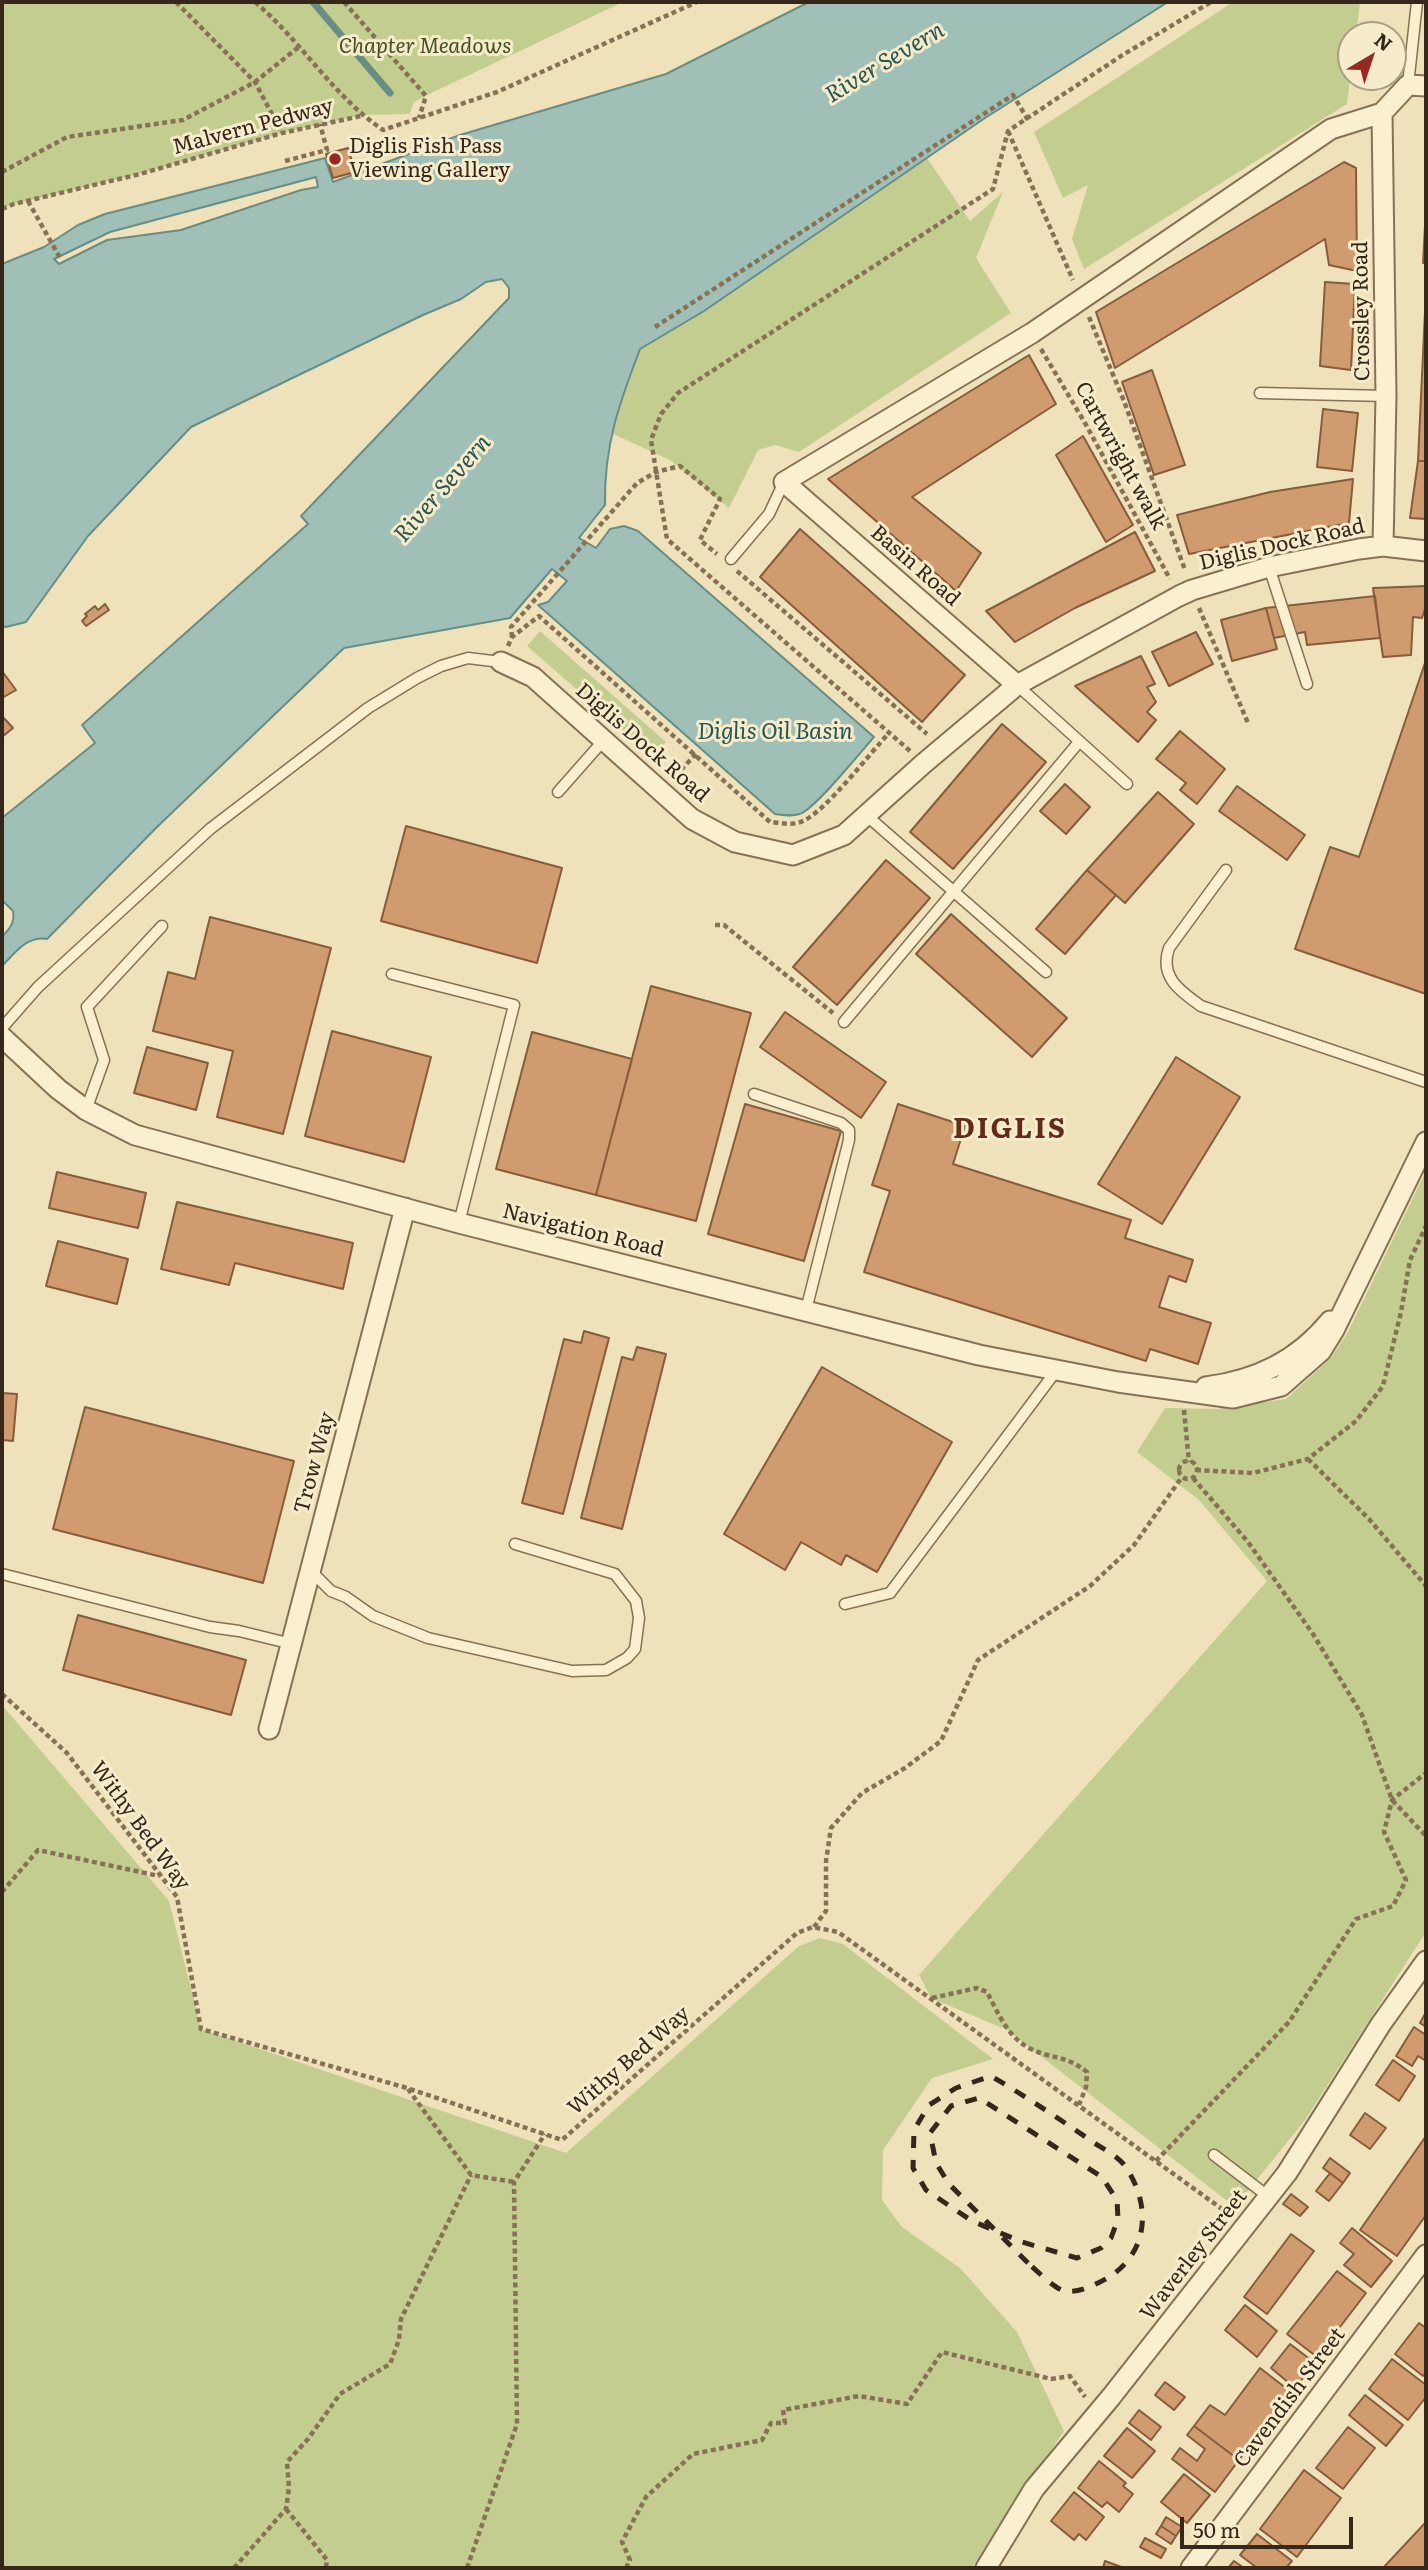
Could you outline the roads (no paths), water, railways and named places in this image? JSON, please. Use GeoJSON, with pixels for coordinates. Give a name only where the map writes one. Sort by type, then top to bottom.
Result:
{"type":"FeatureCollection","features":[{"type":"Feature","properties":{"kind":"street"},"geometry":{"type":"LineString","coordinates":[[784,482],[1032,333],[1331,129],[1382,113],[1417,86]]}},
{"type":"Feature","properties":{"kind":"street","name":"Crossley Road"},"geometry":{"type":"LineString","coordinates":[[1382,113],[1387,396],[1383,545]]}},
{"type":"Feature","properties":{"kind":"street","name":"Basin Road"},"geometry":{"type":"LineString","coordinates":[[784,482],[1017,685]]}},
{"type":"Feature","properties":{"kind":"street","name":"Diglis Dock Road"},"geometry":{"type":"LineString","coordinates":[[501,662],[533,677],[692,819],[735,842],[793,855],[844,835],[1017,685],[1185,593],[1269,567],[1383,545],[1426,551]]}},
{"type":"Feature","properties":{"kind":"street","name":"Navigation Road"},"geometry":{"type":"LineString","coordinates":[[2,1037],[58,1089],[86,1110],[135,1135],[405,1209],[979,1356],[1165,1389],[1233,1398],[1282,1386],[1321,1351],[1351,1296],[1426,1142]]}},
{"type":"Feature","properties":{"kind":"street","name":"Trow Way"},"geometry":{"type":"LineString","coordinates":[[269,1729],[405,1209]]}},
{"type":"Feature","properties":{"kind":"street","name":"Waverley Street"},"geometry":{"type":"LineString","coordinates":[[986,2568],[1034,2489],[1269,2197],[1381,2024],[1426,1961]]}},
{"type":"Feature","properties":{"kind":"street","name":"Cavendish Street"},"geometry":{"type":"LineString","coordinates":[[1191,2568],[1426,2255]]}},
{"type":"Feature","properties":{"kind":"lane"},"geometry":{"type":"LineString","coordinates":[[1417,2],[1417,86]]}},
{"type":"Feature","properties":{"kind":"lane"},"geometry":{"type":"LineString","coordinates":[[1260,393],[1387,396]]}},
{"type":"Feature","properties":{"kind":"lane"},"geometry":{"type":"LineString","coordinates":[[729,561],[769,514],[784,482]]}},
{"type":"Feature","properties":{"kind":"lane"},"geometry":{"type":"LineString","coordinates":[[1269,567],[1307,684]]}},
{"type":"Feature","properties":{"kind":"lane","name":"Diglis Dock Road"},"geometry":{"type":"LineString","coordinates":[[2,1028],[38,987],[210,829],[368,708],[441,666],[468,658],[501,662]]}},
{"type":"Feature","properties":{"kind":"lane"},"geometry":{"type":"LineString","coordinates":[[1017,685],[1127,783]]}},
{"type":"Feature","properties":{"kind":"lane"},"geometry":{"type":"LineString","coordinates":[[558,792],[603,741]]}},
{"type":"Feature","properties":{"kind":"lane"},"geometry":{"type":"LineString","coordinates":[[844,1022],[1079,742]]}},
{"type":"Feature","properties":{"kind":"lane"},"geometry":{"type":"LineString","coordinates":[[866,815],[1045,972]]}},
{"type":"Feature","properties":{"kind":"lane"},"geometry":{"type":"LineString","coordinates":[[1226,870],[1169,948],[1165,960],[1169,977],[1182,992],[1201,1006],[1426,1082]]}},
{"type":"Feature","properties":{"kind":"lane"},"geometry":{"type":"LineString","coordinates":[[86,1110],[103,1060],[87,1007],[162,926]]}},
{"type":"Feature","properties":{"kind":"lane"},"geometry":{"type":"LineString","coordinates":[[393,974],[514,1005],[459,1223]]}},
{"type":"Feature","properties":{"kind":"lane"},"geometry":{"type":"LineString","coordinates":[[754,1094],[841,1122],[849,1130],[849,1140],[806,1310]]}},
{"type":"Feature","properties":{"kind":"lane"},"geometry":{"type":"LineString","coordinates":[[845,1604],[890,1593],[1057,1370]]}},
{"type":"Feature","properties":{"kind":"lane"},"geometry":{"type":"LineString","coordinates":[[311,1571],[331,1591],[346,1597],[373,1616],[428,1638],[572,1671],[606,1670],[627,1658],[635,1649],[639,1618],[636,1601],[615,1574],[515,1544]]}},
{"type":"Feature","properties":{"kind":"lane"},"geometry":{"type":"LineString","coordinates":[[2,1574],[210,1627],[292,1644]]}},
{"type":"Feature","properties":{"kind":"lane"},"geometry":{"type":"LineString","coordinates":[[1214,2155],[1269,2197]]}},
{"type":"Feature","properties":{"kind":"water"},"geometry":{"type":"Polygon","coordinates":[[[809,2],[1168,2],[985,118],[704,311],[640,349],[614,425],[607,463],[605,505],[579,538],[596,548],[610,529],[624,526],[638,531],[874,737],[809,808],[796,815],[775,814],[538,605],[548,602],[567,581],[552,569],[510,618],[344,648],[157,827],[47,939],[27,943],[2,966],[2,937],[11,925],[13,911],[2,900],[2,818],[95,743],[82,725],[308,524],[301,516],[509,298],[509,288],[502,279],[486,282],[461,299],[191,427],[88,536],[26,622],[6,627],[2,626],[2,264],[44,247],[78,225],[105,214],[325,158],[333,182],[460,135],[666,74],[809,2]],[[316,177],[110,232],[54,259],[59,264],[107,240],[181,230],[301,190],[318,187],[316,177]]]}},
{"type":"Feature","properties":{"kind":"waterway"},"geometry":{"type":"LineString","coordinates":[[313,2],[390,93]]}},
{"type":"Feature","properties":{"kind":"railway"},"geometry":{"type":"LineString","coordinates":[[1028,2263],[949,2184],[936,2163],[930,2133],[951,2106],[979,2098],[1102,2177],[1117,2200],[1118,2219],[1111,2238],[1101,2248],[1077,2258],[1022,2242],[972,2221],[926,2190],[913,2168],[914,2130],[929,2105],[956,2088],[991,2076],[1118,2158],[1134,2182],[1140,2199],[1141,2232],[1136,2247],[1115,2273],[1098,2283],[1076,2291],[1062,2290],[1028,2263]]}},
{"type":"Feature","properties":{"kind":"place","name":"Diglis Fish Pass Viewing Gallery"},"geometry":{"type":"Point","coordinates":[335,159]}},
{"type":"Feature","properties":{"kind":"district","name":"DIGLIS"},"geometry":{"type":"Point","coordinates":[1010,1130]}},
{"type":"Feature","properties":{"kind":"park label","name":"Chapter Meadows"},"geometry":{"type":"Point","coordinates":[425,47]}},
{"type":"Feature","properties":{"kind":"water label","name":"River Severn"},"geometry":{"type":"Point","coordinates":[885,63]}},
{"type":"Feature","properties":{"kind":"water label","name":"River Severn"},"geometry":{"type":"Point","coordinates":[443,489]}},
{"type":"Feature","properties":{"kind":"water label","name":"Diglis Oil Basin"},"geometry":{"type":"Point","coordinates":[775,732]}}]}
